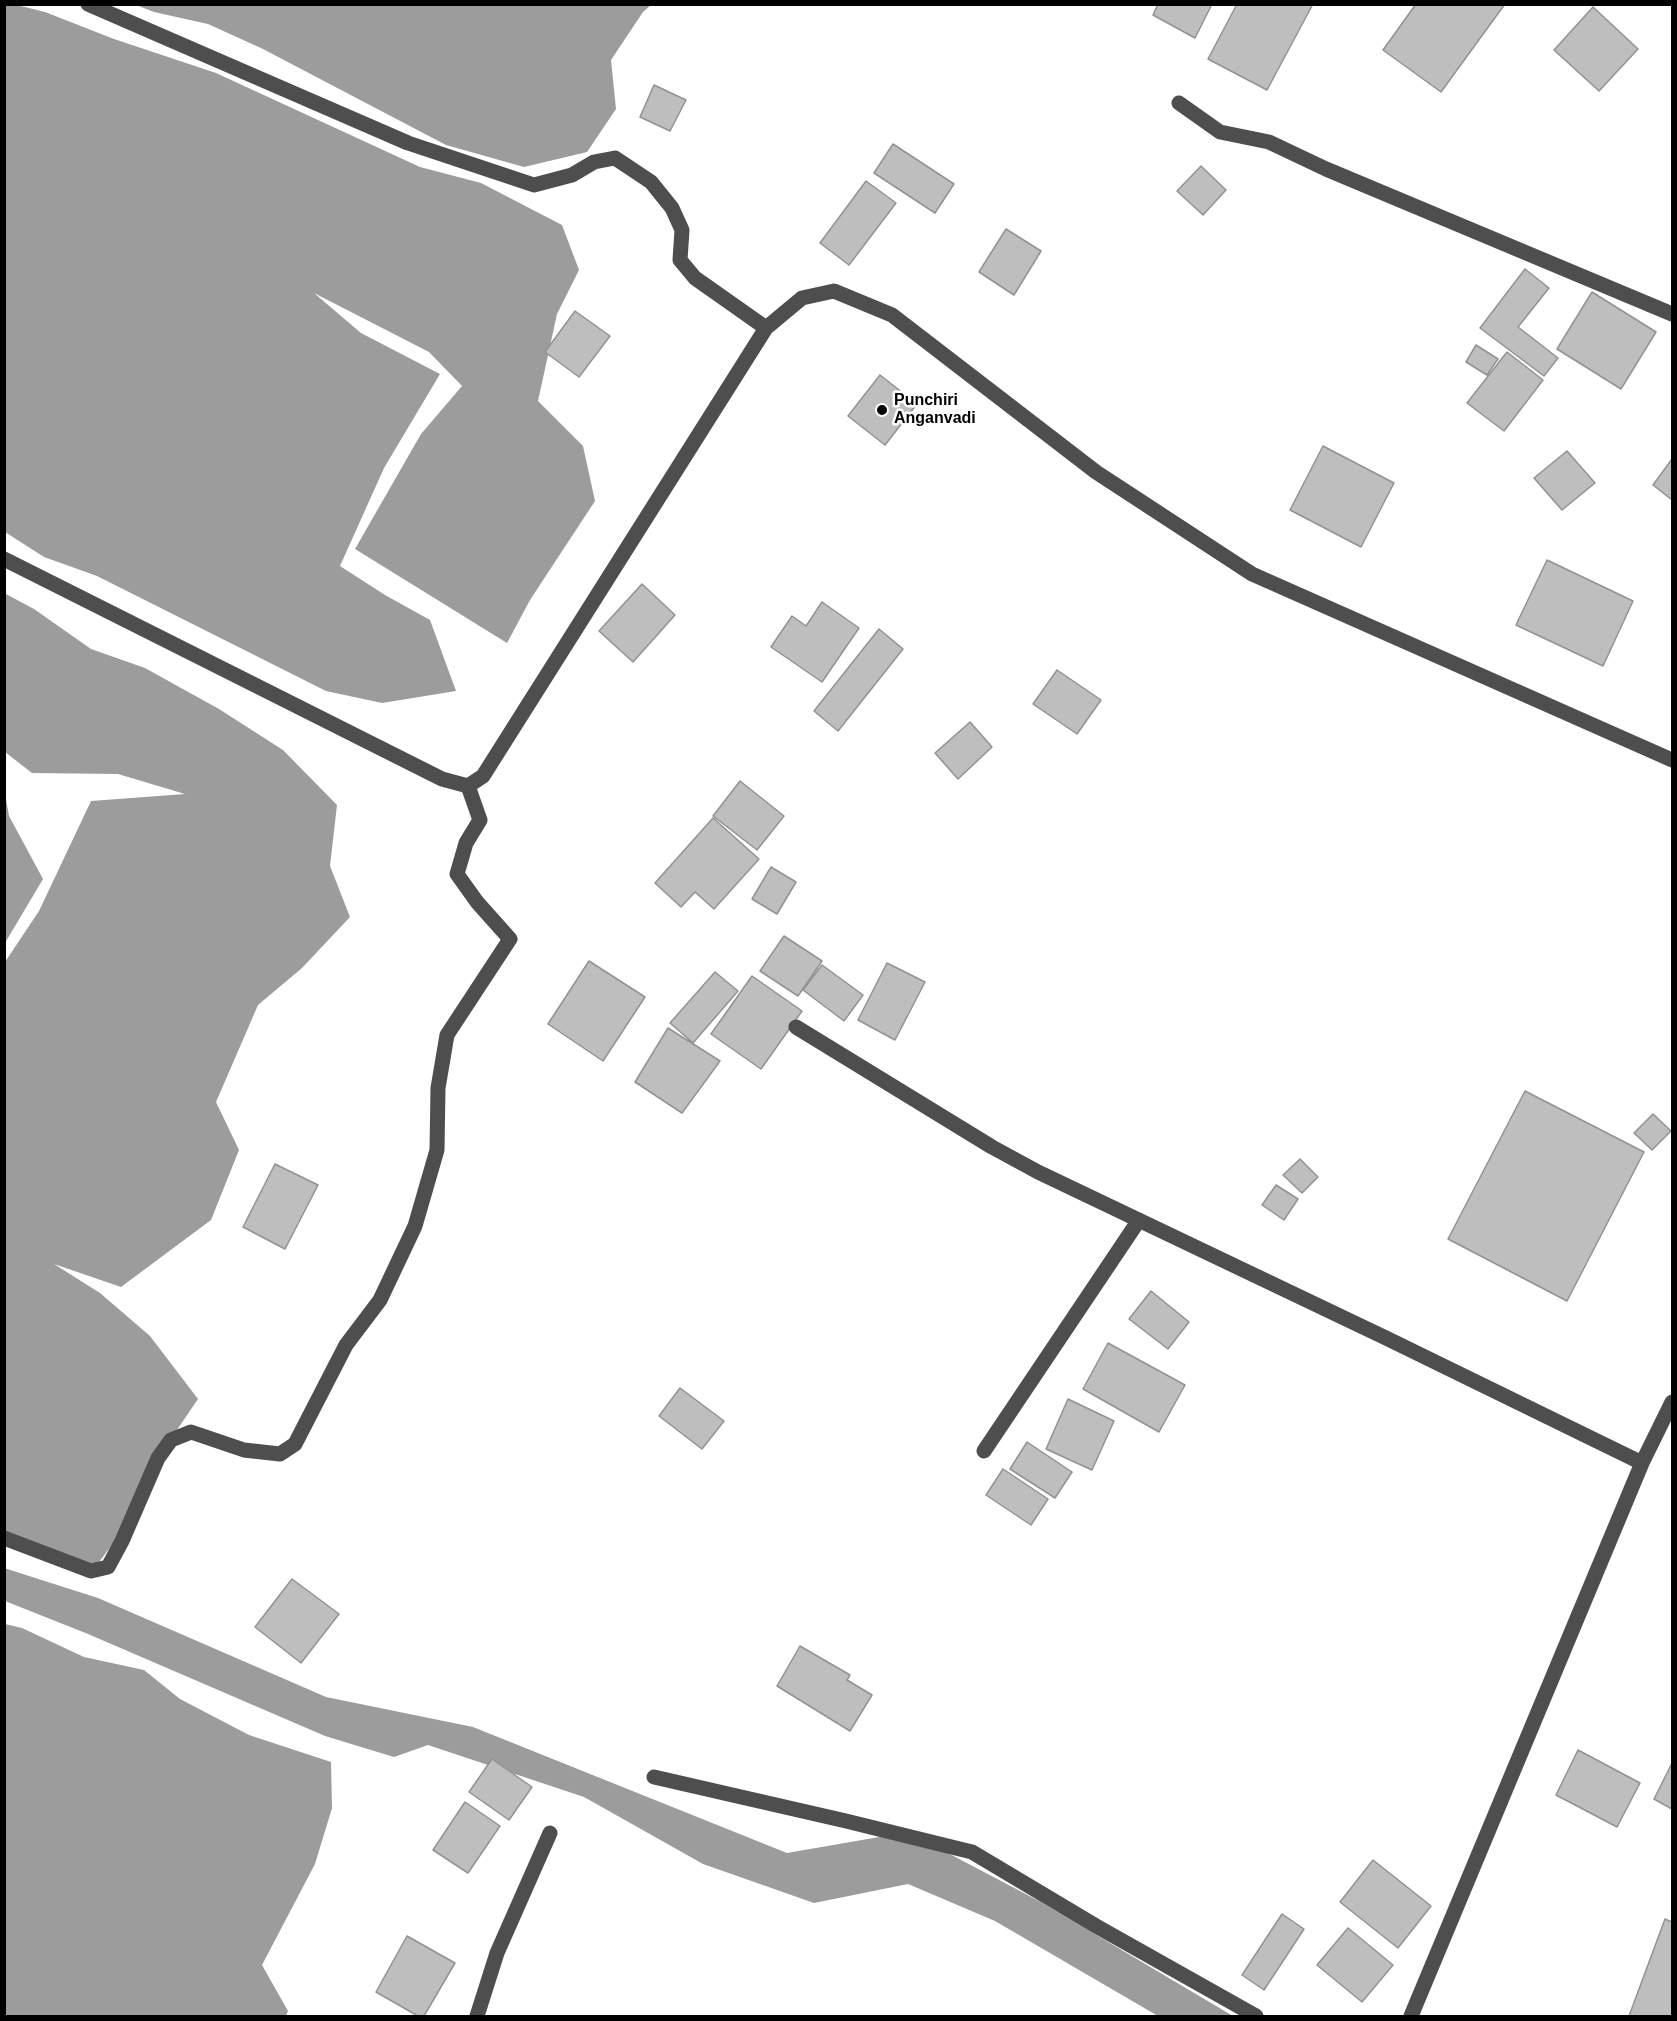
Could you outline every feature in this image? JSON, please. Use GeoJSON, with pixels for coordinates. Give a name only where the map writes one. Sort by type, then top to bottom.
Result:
{"type":"FeatureCollection","features":[{"type":"Feature","properties":{"kind":"street"},"geometry":{"type":"LineString","coordinates":[[88,4],[408,143],[534,185],[572,175],[594,162],[615,158],[651,182],[672,208],[682,230],[680,260],[694,278],[766,328]]}},
{"type":"Feature","properties":{"kind":"street"},"geometry":{"type":"LineString","coordinates":[[1179,103],[1220,132],[1269,142],[1326,169],[1672,314]]}},
{"type":"Feature","properties":{"kind":"street"},"geometry":{"type":"LineString","coordinates":[[4,558],[442,779],[468,786],[483,776],[766,328],[802,298],[834,291],[892,315],[1096,472],[1252,574],[1672,760]]}},
{"type":"Feature","properties":{"kind":"street"},"geometry":{"type":"LineString","coordinates":[[4,1538],[91,1571],[108,1567],[122,1541],[158,1458],[171,1440],[191,1432],[244,1450],[280,1454],[295,1444],[346,1345],[380,1300],[415,1226],[437,1150],[438,1088],[447,1035],[510,939],[477,902],[457,874],[466,843],[480,820],[468,786]]}},
{"type":"Feature","properties":{"kind":"street"},"geometry":{"type":"LineString","coordinates":[[796,1027],[992,1147],[1038,1172],[1642,1463]]}},
{"type":"Feature","properties":{"kind":"street"},"geometry":{"type":"LineString","coordinates":[[984,1451],[1139,1220]]}},
{"type":"Feature","properties":{"kind":"street"},"geometry":{"type":"LineString","coordinates":[[1411,2016],[1642,1463],[1672,1406]]}},
{"type":"Feature","properties":{"kind":"street"},"geometry":{"type":"LineString","coordinates":[[654,1778],[972,1852],[1096,1926],[1256,2016]]}},
{"type":"Feature","properties":{"kind":"street"},"geometry":{"type":"LineString","coordinates":[[477,2016],[497,1953],[550,1833]]}},
{"type":"Feature","properties":{"kind":"shaded area"},"geometry":{"type":"Polygon","coordinates":[[[4,5],[17,5],[45,12],[114,39],[216,73],[420,167],[481,183],[562,225],[579,270],[557,314],[538,401],[583,446],[595,501],[530,600],[507,643],[355,549],[421,434],[462,386],[429,352],[314,293],[361,333],[440,374],[384,468],[340,566],[430,620],[456,691],[382,703],[326,691],[97,576],[44,557],[5,532],[4,5]]]}},
{"type":"Feature","properties":{"kind":"shaded area"},"geometry":{"type":"Polygon","coordinates":[[[136,5],[651,5],[643,12],[611,60],[616,109],[587,152],[524,167],[446,145],[263,49],[208,24],[154,12],[136,5]]]}},
{"type":"Feature","properties":{"kind":"shaded area"},"geometry":{"type":"Polygon","coordinates":[[[4,593],[34,609],[91,649],[145,668],[219,709],[283,750],[337,805],[330,866],[350,917],[302,968],[258,1005],[216,1102],[239,1150],[211,1220],[121,1287],[54,1264],[100,1293],[150,1336],[198,1399],[164,1449],[136,1513],[96,1566],[5,1541],[5,962],[39,911],[91,801],[185,794],[118,774],[32,773],[5,752],[4,593]]]}},
{"type":"Feature","properties":{"kind":"shaded area"},"geometry":{"type":"Polygon","coordinates":[[[4,788],[9,816],[43,879],[5,943],[4,788]]]}},
{"type":"Feature","properties":{"kind":"shaded area"},"geometry":{"type":"Polygon","coordinates":[[[4,1568],[98,1598],[326,1697],[473,1727],[787,1853],[908,1832],[1039,1901],[1233,2016],[1158,2016],[995,1921],[908,1884],[814,1903],[703,1864],[584,1797],[428,1745],[394,1757],[325,1736],[88,1634],[5,1601],[4,1568]]]}},
{"type":"Feature","properties":{"kind":"shaded area"},"geometry":{"type":"Polygon","coordinates":[[[5,1624],[22,1628],[84,1657],[144,1670],[180,1699],[249,1735],[331,1762],[332,1808],[315,1864],[262,1965],[288,2011],[286,2016],[5,2016],[5,1624]]]}},
{"type":"Feature","properties":{"kind":"building"},"geometry":{"type":"Polygon","coordinates":[[[1158,4],[1212,4],[1195,38],[1153,15],[1158,4]]]}},
{"type":"Feature","properties":{"kind":"building"},"geometry":{"type":"Polygon","coordinates":[[[1237,4],[1313,4],[1267,90],[1208,59],[1237,4]]]}},
{"type":"Feature","properties":{"kind":"building"},"geometry":{"type":"Polygon","coordinates":[[[1416,4],[1505,4],[1441,92],[1383,50],[1416,4]]]}},
{"type":"Feature","properties":{"kind":"building"},"geometry":{"type":"Polygon","coordinates":[[[1593,7],[1638,49],[1599,91],[1554,50],[1593,7]]]}},
{"type":"Feature","properties":{"kind":"building"},"geometry":{"type":"Polygon","coordinates":[[[654,85],[686,100],[670,131],[640,117],[654,85]]]}},
{"type":"Feature","properties":{"kind":"building"},"geometry":{"type":"Polygon","coordinates":[[[893,144],[954,184],[935,213],[874,173],[893,144]]]}},
{"type":"Feature","properties":{"kind":"building"},"geometry":{"type":"Polygon","coordinates":[[[1201,166],[1226,190],[1203,215],[1177,191],[1201,166]]]}},
{"type":"Feature","properties":{"kind":"building"},"geometry":{"type":"Polygon","coordinates":[[[866,181],[896,203],[849,265],[820,243],[866,181]]]}},
{"type":"Feature","properties":{"kind":"building"},"geometry":{"type":"Polygon","coordinates":[[[1006,229],[1041,251],[1014,295],[979,272],[1006,229]]]}},
{"type":"Feature","properties":{"kind":"building"},"geometry":{"type":"Polygon","coordinates":[[[1525,269],[1549,288],[1518,327],[1558,358],[1544,376],[1480,328],[1525,269]]]}},
{"type":"Feature","properties":{"kind":"building"},"geometry":{"type":"Polygon","coordinates":[[[1592,292],[1656,332],[1621,389],[1557,349],[1592,292]]]}},
{"type":"Feature","properties":{"kind":"building"},"geometry":{"type":"Polygon","coordinates":[[[575,311],[610,336],[579,377],[545,352],[575,311]]]}},
{"type":"Feature","properties":{"kind":"building"},"geometry":{"type":"Polygon","coordinates":[[[1476,345],[1498,359],[1487,375],[1466,362],[1476,345]]]}},
{"type":"Feature","properties":{"kind":"building"},"geometry":{"type":"Polygon","coordinates":[[[1507,352],[1543,380],[1504,431],[1467,403],[1507,352]]]}},
{"type":"Feature","properties":{"kind":"building","name":"Punchiri Anganvadi"},"geometry":{"type":"Polygon","coordinates":[[[880,375],[917,404],[885,445],[848,416],[880,375]]]}},
{"type":"Feature","properties":{"kind":"building"},"geometry":{"type":"Polygon","coordinates":[[[1323,446],[1394,483],[1361,547],[1290,510],[1323,446]]]}},
{"type":"Feature","properties":{"kind":"building"},"geometry":{"type":"Polygon","coordinates":[[[1567,451],[1595,483],[1562,510],[1534,478],[1567,451]]]}},
{"type":"Feature","properties":{"kind":"building"},"geometry":{"type":"Polygon","coordinates":[[[1672,459],[1672,500],[1653,485],[1672,459]]]}},
{"type":"Feature","properties":{"kind":"building"},"geometry":{"type":"Polygon","coordinates":[[[1547,560],[1633,601],[1603,666],[1516,625],[1547,560]]]}},
{"type":"Feature","properties":{"kind":"building"},"geometry":{"type":"Polygon","coordinates":[[[642,584],[675,615],[633,662],[599,631],[642,584]]]}},
{"type":"Feature","properties":{"kind":"building"},"geometry":{"type":"Polygon","coordinates":[[[822,602],[859,628],[822,682],[771,647],[792,616],[806,626],[822,602]]]}},
{"type":"Feature","properties":{"kind":"building"},"geometry":{"type":"Polygon","coordinates":[[[879,629],[903,649],[838,731],[814,711],[879,629]]]}},
{"type":"Feature","properties":{"kind":"building"},"geometry":{"type":"Polygon","coordinates":[[[1057,670],[1101,700],[1077,734],[1033,704],[1057,670]]]}},
{"type":"Feature","properties":{"kind":"building"},"geometry":{"type":"Polygon","coordinates":[[[970,722],[992,747],[958,779],[935,753],[970,722]]]}},
{"type":"Feature","properties":{"kind":"building"},"geometry":{"type":"Polygon","coordinates":[[[740,781],[784,816],[757,850],[713,816],[740,781]]]}},
{"type":"Feature","properties":{"kind":"building"},"geometry":{"type":"Polygon","coordinates":[[[713,818],[759,859],[714,909],[695,892],[681,907],[655,883],[713,818]]]}},
{"type":"Feature","properties":{"kind":"building"},"geometry":{"type":"Polygon","coordinates":[[[771,867],[796,882],[777,914],[752,899],[771,867]]]}},
{"type":"Feature","properties":{"kind":"building"},"geometry":{"type":"Polygon","coordinates":[[[784,936],[822,961],[798,996],[760,971],[784,936]]]}},
{"type":"Feature","properties":{"kind":"building"},"geometry":{"type":"Polygon","coordinates":[[[589,961],[645,997],[603,1061],[548,1024],[589,961]]]}},
{"type":"Feature","properties":{"kind":"building"},"geometry":{"type":"Polygon","coordinates":[[[887,963],[925,982],[895,1040],[858,1020],[887,963]]]}},
{"type":"Feature","properties":{"kind":"building"},"geometry":{"type":"Polygon","coordinates":[[[822,965],[863,995],[844,1021],[803,990],[822,965]]]}},
{"type":"Feature","properties":{"kind":"building"},"geometry":{"type":"Polygon","coordinates":[[[715,972],[738,991],[693,1043],[670,1023],[715,972]]]}},
{"type":"Feature","properties":{"kind":"building"},"geometry":{"type":"Polygon","coordinates":[[[752,976],[802,1011],[761,1069],[711,1034],[752,976]]]}},
{"type":"Feature","properties":{"kind":"building"},"geometry":{"type":"Polygon","coordinates":[[[668,1028],[720,1061],[682,1113],[635,1082],[668,1028]]]}},
{"type":"Feature","properties":{"kind":"building"},"geometry":{"type":"Polygon","coordinates":[[[1525,1091],[1644,1152],[1567,1301],[1448,1239],[1525,1091]]]}},
{"type":"Feature","properties":{"kind":"building"},"geometry":{"type":"Polygon","coordinates":[[[1653,1114],[1671,1131],[1652,1150],[1634,1133],[1653,1114]]]}},
{"type":"Feature","properties":{"kind":"building"},"geometry":{"type":"Polygon","coordinates":[[[1300,1159],[1318,1177],[1302,1193],[1283,1175],[1300,1159]]]}},
{"type":"Feature","properties":{"kind":"building"},"geometry":{"type":"Polygon","coordinates":[[[275,1164],[318,1185],[285,1249],[243,1227],[275,1164]]]}},
{"type":"Feature","properties":{"kind":"building"},"geometry":{"type":"Polygon","coordinates":[[[1276,1185],[1298,1199],[1284,1220],[1262,1205],[1276,1185]]]}},
{"type":"Feature","properties":{"kind":"building"},"geometry":{"type":"Polygon","coordinates":[[[1151,1291],[1189,1322],[1168,1349],[1129,1319],[1151,1291]]]}},
{"type":"Feature","properties":{"kind":"building"},"geometry":{"type":"Polygon","coordinates":[[[1108,1343],[1185,1385],[1159,1432],[1083,1389],[1108,1343]]]}},
{"type":"Feature","properties":{"kind":"building"},"geometry":{"type":"Polygon","coordinates":[[[680,1388],[724,1421],[702,1449],[659,1416],[680,1388]]]}},
{"type":"Feature","properties":{"kind":"building"},"geometry":{"type":"Polygon","coordinates":[[[1068,1399],[1114,1421],[1092,1470],[1046,1449],[1068,1399]]]}},
{"type":"Feature","properties":{"kind":"building"},"geometry":{"type":"Polygon","coordinates":[[[1027,1442],[1072,1472],[1055,1498],[1010,1469],[1027,1442]]]}},
{"type":"Feature","properties":{"kind":"building"},"geometry":{"type":"Polygon","coordinates":[[[1003,1469],[1048,1499],[1031,1525],[986,1495],[1003,1469]]]}},
{"type":"Feature","properties":{"kind":"building"},"geometry":{"type":"Polygon","coordinates":[[[292,1579],[339,1614],[301,1663],[255,1627],[292,1579]]]}},
{"type":"Feature","properties":{"kind":"building"},"geometry":{"type":"Polygon","coordinates":[[[800,1646],[850,1675],[847,1680],[872,1695],[850,1731],[777,1686],[800,1646]]]}},
{"type":"Feature","properties":{"kind":"building"},"geometry":{"type":"Polygon","coordinates":[[[1578,1750],[1640,1783],[1617,1827],[1556,1795],[1578,1750]]]}},
{"type":"Feature","properties":{"kind":"building"},"geometry":{"type":"Polygon","coordinates":[[[492,1759],[532,1787],[509,1820],[469,1792],[492,1759]]]}},
{"type":"Feature","properties":{"kind":"building"},"geometry":{"type":"Polygon","coordinates":[[[1672,1763],[1672,1809],[1654,1799],[1672,1763]]]}},
{"type":"Feature","properties":{"kind":"building"},"geometry":{"type":"Polygon","coordinates":[[[465,1802],[500,1826],[468,1873],[433,1850],[465,1802]]]}},
{"type":"Feature","properties":{"kind":"building"},"geometry":{"type":"Polygon","coordinates":[[[1373,1860],[1431,1906],[1398,1948],[1340,1902],[1373,1860]]]}},
{"type":"Feature","properties":{"kind":"building"},"geometry":{"type":"Polygon","coordinates":[[[1282,1914],[1304,1929],[1264,1990],[1242,1975],[1282,1914]]]}},
{"type":"Feature","properties":{"kind":"building"},"geometry":{"type":"Polygon","coordinates":[[[1665,1919],[1672,1922],[1672,2016],[1629,2016],[1665,1919]]]}},
{"type":"Feature","properties":{"kind":"building"},"geometry":{"type":"Polygon","coordinates":[[[1348,1928],[1393,1965],[1362,2002],[1317,1965],[1348,1928]]]}},
{"type":"Feature","properties":{"kind":"building"},"geometry":{"type":"Polygon","coordinates":[[[407,1936],[455,1963],[424,2016],[418,2016],[376,1992],[407,1936]]]}},
{"type":"Feature","properties":{"kind":"place","name":"Punchiri Anganvadi"},"geometry":{"type":"Point","coordinates":[882,410]}}]}
